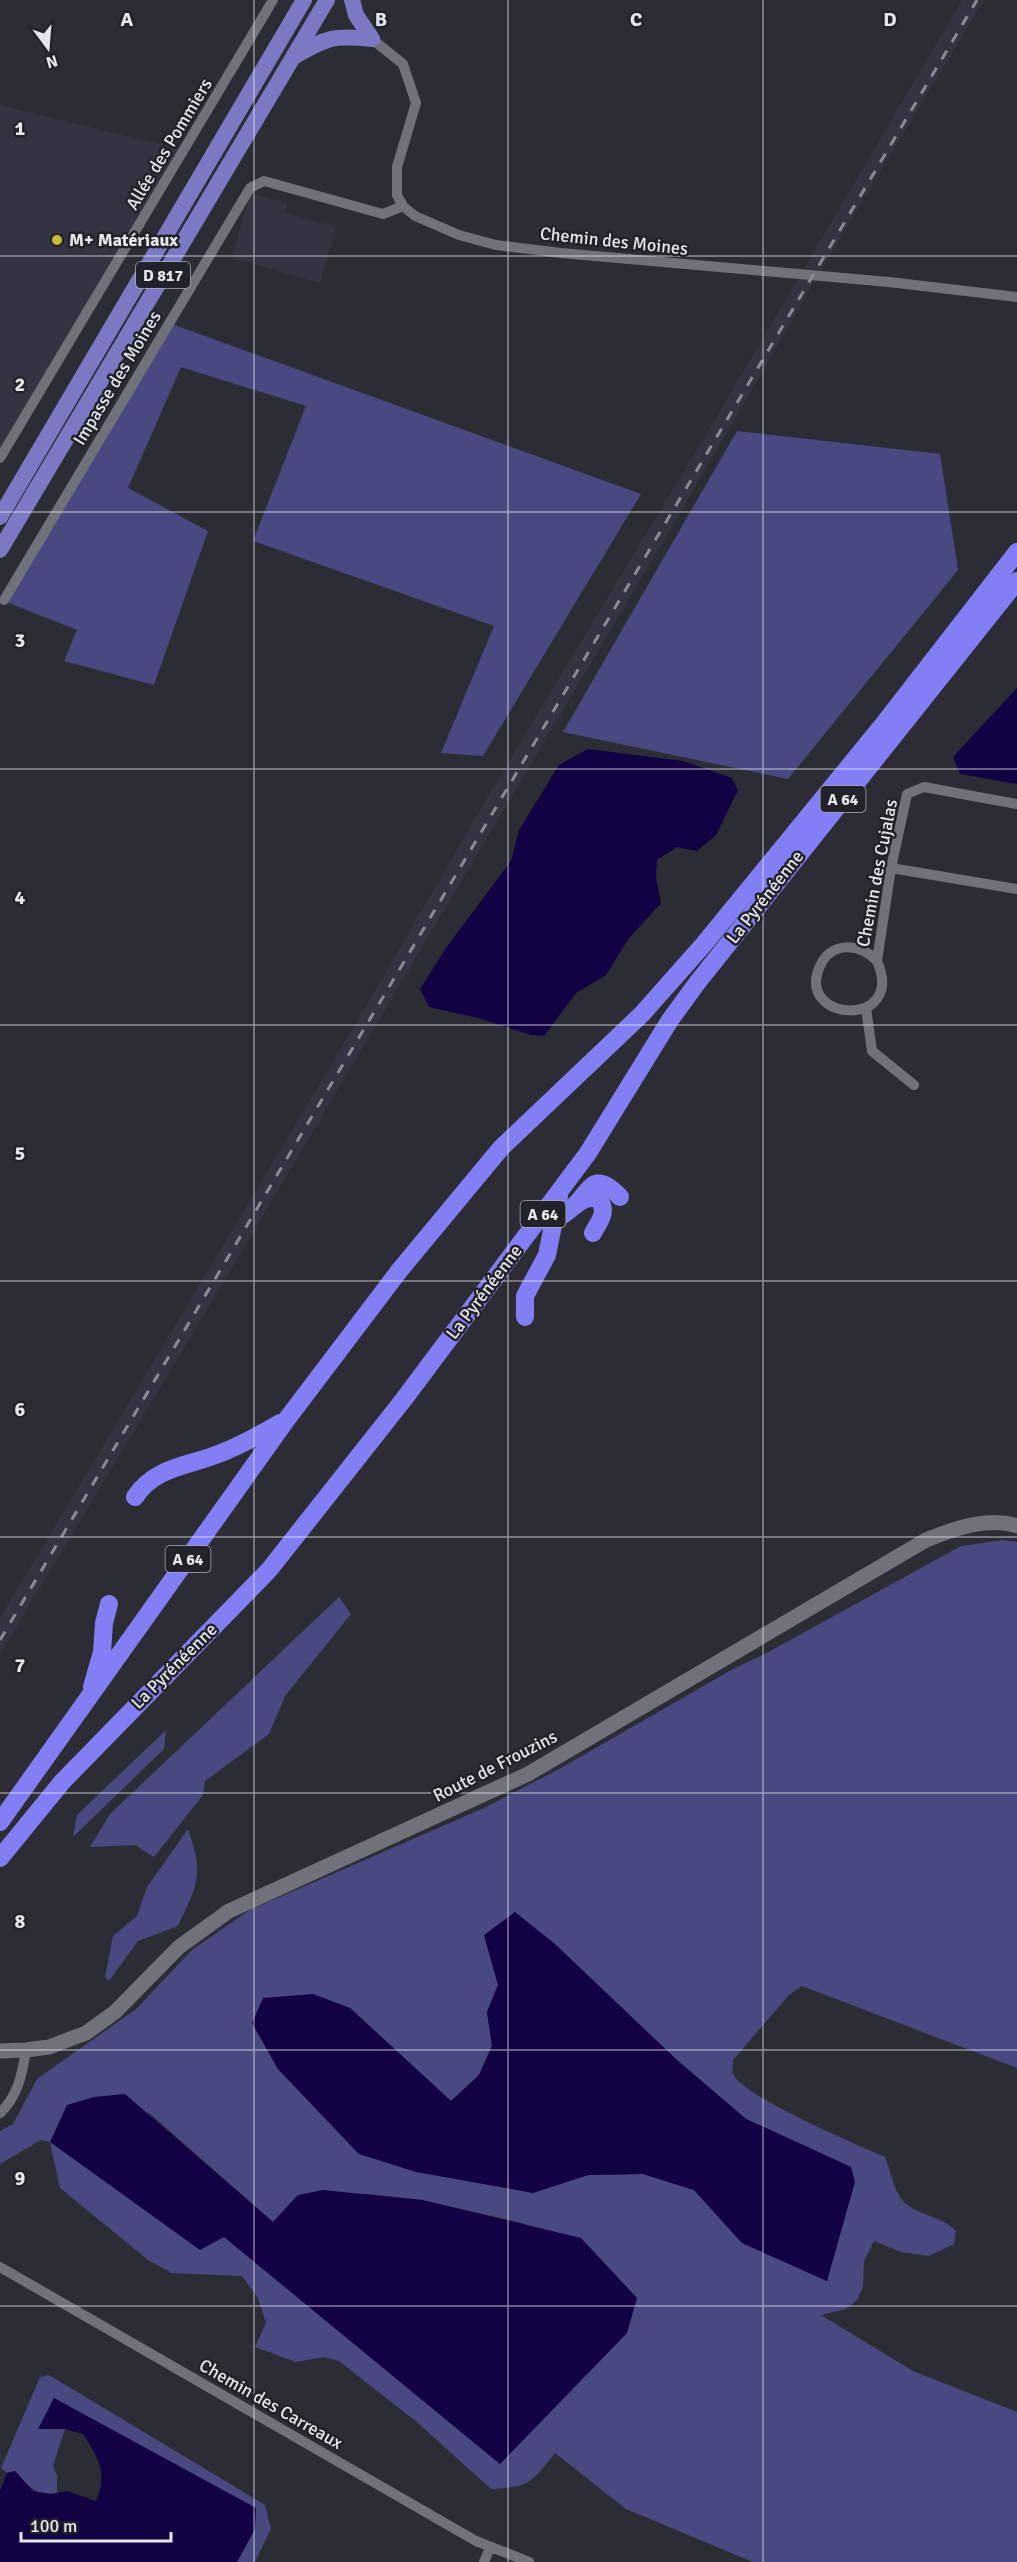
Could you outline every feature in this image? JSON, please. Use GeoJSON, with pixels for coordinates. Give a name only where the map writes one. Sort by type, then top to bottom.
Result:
{"type":"FeatureCollection","features":[{"type":"Feature","properties":{"kind":"highway","name":"La Pyrénéenne"},"geometry":{"type":"LineString","coordinates":[[0,1822],[287,1419],[399,1270],[501,1148],[642,1014],[704,944],[882,726],[1017,552]]}},
{"type":"Feature","properties":{"kind":"highway","name":"La Pyrénéenne"},"geometry":{"type":"LineString","coordinates":[[0,1858],[62,1782],[269,1570],[404,1399],[588,1153],[670,1020],[697,983],[1017,581]]}},
{"type":"Feature","properties":{"kind":"highway"},"geometry":{"type":"LineString","coordinates":[[525,1317],[525,1296],[574,1206],[586,1189],[596,1184],[606,1185],[620,1197]]}},
{"type":"Feature","properties":{"kind":"highway"},"geometry":{"type":"LineString","coordinates":[[548,1255],[560,1190]]}},
{"type":"Feature","properties":{"kind":"highway"},"geometry":{"type":"LineString","coordinates":[[519,1246],[581,1200],[589,1197],[597,1199],[601,1204],[602,1216],[593,1233]]}},
{"type":"Feature","properties":{"kind":"highway"},"geometry":{"type":"LineString","coordinates":[[135,1497],[149,1479],[160,1473],[236,1447],[287,1419]]}},
{"type":"Feature","properties":{"kind":"highway"},"geometry":{"type":"LineString","coordinates":[[88,1700],[102,1652],[104,1623],[109,1604]]}},
{"type":"Feature","properties":{"kind":"main road","name":"D 817"},"geometry":{"type":"LineString","coordinates":[[0,517],[304,0]]}},
{"type":"Feature","properties":{"kind":"main road","name":"D 817"},"geometry":{"type":"LineString","coordinates":[[0,550],[327,0]]}},
{"type":"Feature","properties":{"kind":"main road"},"geometry":{"type":"LineString","coordinates":[[352,0],[356,15],[372,39]]}},
{"type":"Feature","properties":{"kind":"main road"},"geometry":{"type":"LineString","coordinates":[[292,58],[324,39],[342,35],[372,39]]}},
{"type":"Feature","properties":{"kind":"main road","name":"Route de Frouzins"},"geometry":{"type":"LineString","coordinates":[[0,2051],[26,2050],[62,2043],[97,2026],[124,2004],[169,1955],[205,1926],[229,1911],[528,1774],[926,1540],[969,1525],[990,1523],[1017,1526]]}},
{"type":"Feature","properties":{"kind":"street","name":"Allée des Pommiers"},"geometry":{"type":"LineString","coordinates":[[0,458],[273,0]]}},
{"type":"Feature","properties":{"kind":"street"},"geometry":{"type":"LineString","coordinates":[[372,39],[404,64],[416,103],[398,167],[397,195],[403,206]]}},
{"type":"Feature","properties":{"kind":"street","name":"Impasse des Moines"},"geometry":{"type":"LineString","coordinates":[[4,600],[250,188],[264,181],[383,214],[403,206]]}},
{"type":"Feature","properties":{"kind":"street","name":"Chemin des Moines"},"geometry":{"type":"LineString","coordinates":[[403,206],[415,216],[459,235],[496,245],[561,253],[889,282],[1017,297]]}},
{"type":"Feature","properties":{"kind":"street","name":"Chemin des Cujalas"},"geometry":{"type":"LineString","coordinates":[[877,961],[891,868],[907,794],[924,787],[1017,804]]}},
{"type":"Feature","properties":{"kind":"street"},"geometry":{"type":"LineString","coordinates":[[891,868],[1017,889]]}},
{"type":"Feature","properties":{"kind":"street","name":"Chemin des Cujalas"},"geometry":{"type":"LineString","coordinates":[[850,946],[862,949],[877,961],[882,972],[882,983],[875,1000],[866,1008],[848,1012],[830,1006],[819,992],[818,971],[822,961],[838,948],[850,946]]}},
{"type":"Feature","properties":{"kind":"street"},"geometry":{"type":"LineString","coordinates":[[866,1008],[872,1051],[914,1084]]}},
{"type":"Feature","properties":{"kind":"street"},"geometry":{"type":"LineString","coordinates":[[0,2113],[14,2096],[20,2083],[26,2050]]}},
{"type":"Feature","properties":{"kind":"street","name":"Chemin des Carreaux"},"geometry":{"type":"LineString","coordinates":[[0,2267],[490,2548],[529,2562]]}},
{"type":"Feature","properties":{"kind":"street"},"geometry":{"type":"LineString","coordinates":[[484,2562],[490,2548]]}},
{"type":"Feature","properties":{"kind":"shaded area"},"geometry":{"type":"Polygon","coordinates":[[[962,0],[984,0],[827,260],[676,520],[204,1315],[0,1654],[0,1618],[359,1018],[497,781],[713,423],[962,0]]]}},
{"type":"Feature","properties":{"kind":"shaded area"},"geometry":{"type":"Polygon","coordinates":[[[0,105],[180,149],[0,450],[0,105]]]}},
{"type":"Feature","properties":{"kind":"shaded area"},"geometry":{"type":"Polygon","coordinates":[[[250,193],[287,203],[285,213],[336,227],[320,283],[232,258],[250,193]]]}},
{"type":"Feature","properties":{"kind":"shaded area"},"geometry":{"type":"Polygon","coordinates":[[[169,323],[641,494],[483,756],[441,753],[494,626],[253,541],[306,406],[181,367],[128,488],[208,531],[154,685],[64,661],[77,630],[1,600],[169,323]]]}},
{"type":"Feature","properties":{"kind":"shaded area"},"geometry":{"type":"Polygon","coordinates":[[[737,431],[940,454],[958,570],[788,779],[563,732],[737,431]]]}},
{"type":"Feature","properties":{"kind":"shaded area"},"geometry":{"type":"Polygon","coordinates":[[[1017,688],[1017,784],[960,774],[953,757],[1017,688]]]}},
{"type":"Feature","properties":{"kind":"shaded area"},"geometry":{"type":"Polygon","coordinates":[[[588,749],[683,761],[732,778],[738,790],[716,835],[697,851],[677,847],[657,860],[656,878],[661,903],[629,938],[606,975],[576,993],[544,1036],[531,1035],[478,1018],[429,1007],[420,989],[446,948],[511,861],[519,830],[559,765],[588,749]]]}},
{"type":"Feature","properties":{"kind":"shaded area"},"geometry":{"type":"Polygon","coordinates":[[[1003,1540],[1017,1542],[1017,2068],[802,1986],[789,1995],[733,2060],[733,2074],[757,2095],[778,2107],[885,2157],[895,2188],[905,2203],[911,2208],[942,2221],[956,2231],[954,2244],[929,2256],[901,2252],[874,2241],[864,2261],[863,2287],[857,2300],[846,2309],[821,2315],[913,2371],[1017,2412],[1017,2562],[753,2562],[626,2509],[555,2453],[529,2482],[491,2489],[418,2423],[339,2361],[323,2357],[296,2362],[255,2347],[266,2323],[258,2298],[242,2276],[172,2273],[148,2260],[60,2188],[50,2142],[41,2140],[0,2164],[0,2131],[13,2124],[37,2079],[136,2009],[193,1949],[250,1910],[484,1808],[561,1768],[731,1670],[761,1656],[961,1546],[1003,1540]],[[484,1935],[498,1985],[487,2012],[492,2046],[479,2075],[451,2101],[350,2008],[252,2023],[278,2069],[359,2154],[533,2193],[588,2175],[643,2174],[694,2190],[742,2243],[827,2281],[851,2167],[746,2119],[677,2060],[484,1935]],[[147,2111],[223,2236],[500,2464],[526,2224],[422,2200],[368,2194],[298,2195],[273,2222],[147,2111]]]}},
{"type":"Feature","properties":{"kind":"shaded area"},"geometry":{"type":"Polygon","coordinates":[[[339,1597],[351,1614],[285,1696],[269,1734],[205,1781],[203,1795],[154,1857],[135,1845],[90,1847],[110,1814],[339,1597]]]}},
{"type":"Feature","properties":{"kind":"shaded area"},"geometry":{"type":"Polygon","coordinates":[[[166,1730],[164,1749],[73,1837],[77,1815],[166,1730]]]}},
{"type":"Feature","properties":{"kind":"shaded area"},"geometry":{"type":"Polygon","coordinates":[[[188,1829],[196,1858],[196,1879],[178,1926],[138,1941],[109,1981],[105,1977],[113,1936],[137,1916],[147,1887],[188,1829]]]}},
{"type":"Feature","properties":{"kind":"shaded area"},"geometry":{"type":"Polygon","coordinates":[[[515,1912],[555,1944],[677,2060],[746,2119],[851,2167],[855,2182],[827,2281],[742,2243],[694,2190],[643,2174],[588,2175],[533,2193],[416,2172],[359,2154],[278,2069],[252,2023],[263,1998],[313,1994],[350,2008],[451,2101],[479,2075],[492,2046],[487,2012],[498,1985],[484,1935],[515,1912]]]}},
{"type":"Feature","properties":{"kind":"shaded area"},"geometry":{"type":"Polygon","coordinates":[[[125,2094],[273,2222],[298,2195],[323,2190],[422,2200],[581,2238],[637,2298],[627,2333],[500,2464],[224,2237],[200,2250],[50,2142],[67,2105],[94,2097],[125,2094]]]}},
{"type":"Feature","properties":{"kind":"shaded area"},"geometry":{"type":"Polygon","coordinates":[[[49,2375],[265,2505],[271,2529],[255,2562],[237,2562],[255,2529],[54,2398],[39,2429],[65,2429],[53,2466],[57,2476],[57,2493],[38,2492],[15,2471],[7,2473],[1,2468],[40,2377],[49,2375]]]}},
{"type":"Feature","properties":{"kind":"shaded area"},"geometry":{"type":"Polygon","coordinates":[[[54,2398],[256,2508],[255,2529],[237,2562],[0,2562],[0,2491],[7,2473],[15,2471],[33,2491],[51,2494],[67,2491],[96,2501],[100,2491],[100,2466],[83,2434],[65,2429],[38,2429],[54,2398]]]}},
{"type":"Feature","properties":{"kind":"railway"},"geometry":{"type":"LineString","coordinates":[[0,1640],[977,0]]}},
{"type":"Feature","properties":{"kind":"place","name":"M+ Matériaux"},"geometry":{"type":"Point","coordinates":[57,240]}}]}
